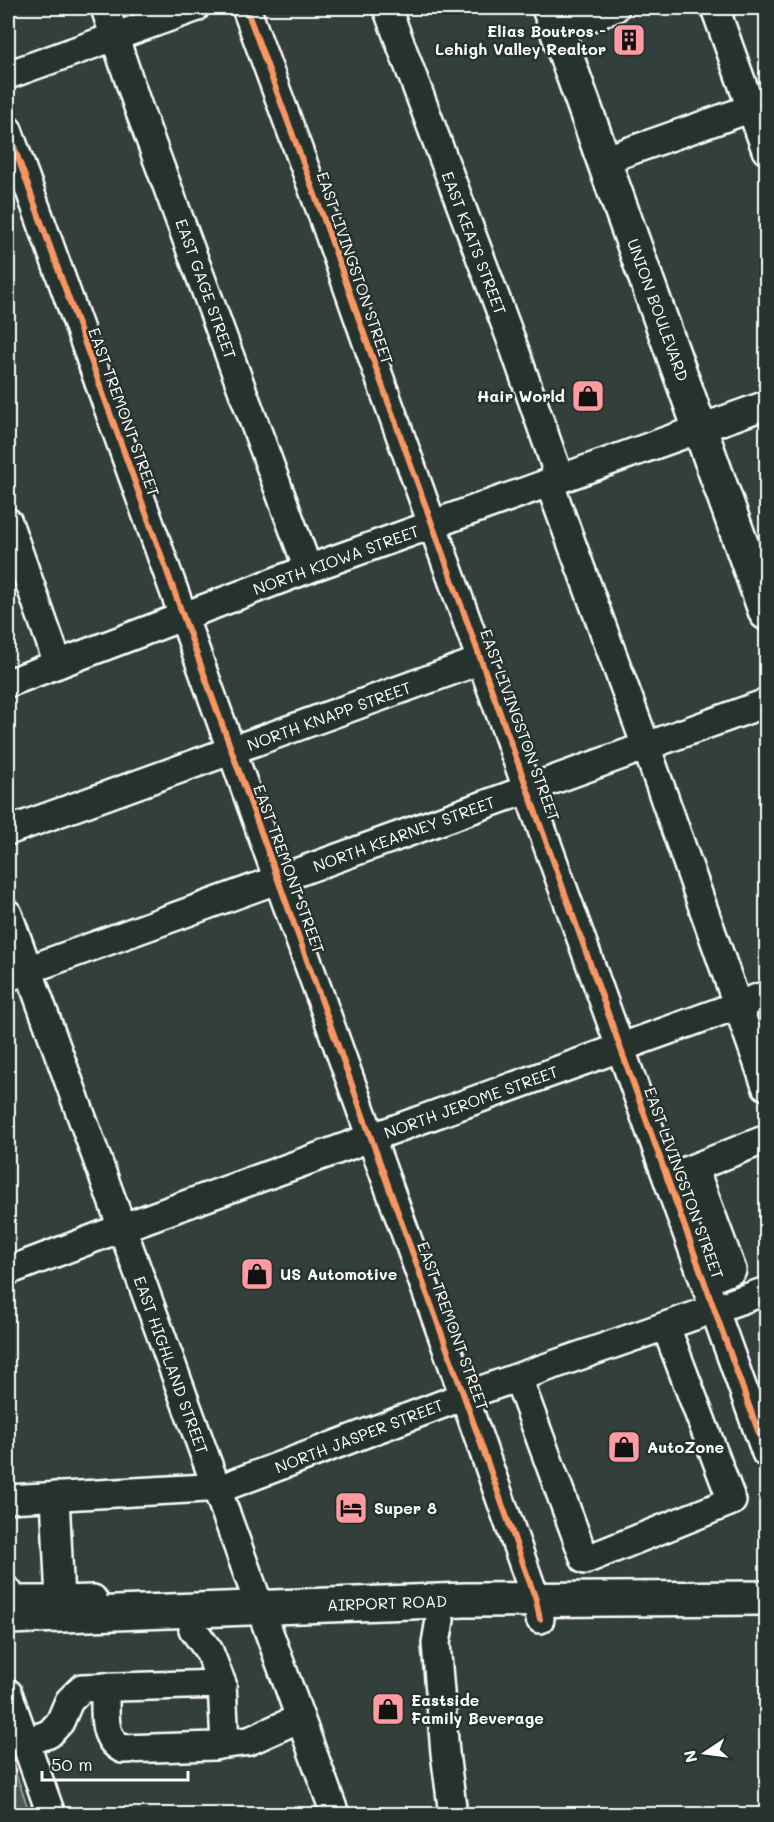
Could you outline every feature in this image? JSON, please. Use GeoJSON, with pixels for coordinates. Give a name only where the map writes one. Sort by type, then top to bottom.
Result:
{"type":"FeatureCollection","features":[{"type":"Feature","properties":{"kind":"main road","name":"UNION BOULEVARD"},"geometry":{"type":"LineString","coordinates":[[553,19],[766,612]]}},
{"type":"Feature","properties":{"kind":"main road","name":"AIRPORT ROAD"},"geometry":{"type":"LineString","coordinates":[[17,1612],[440,1620],[538,1609],[596,1599],[766,1598]]}},
{"type":"Feature","properties":{"kind":"main road","name":"AIRPORT ROAD"},"geometry":{"type":"LineString","coordinates":[[17,1612],[193,1629],[262,1617],[538,1609],[766,1617]]}},
{"type":"Feature","properties":{"kind":"street","name":"EAST GAGE STREET"},"geometry":{"type":"LineString","coordinates":[[105,8],[141,115],[308,569]]}},
{"type":"Feature","properties":{"kind":"street"},"geometry":{"type":"LineString","coordinates":[[8,75],[195,8]]}},
{"type":"Feature","properties":{"kind":"street","name":"EAST LIVINGSTON STREET"},"geometry":{"type":"LineString","coordinates":[[246,8],[715,1310],[759,1410],[766,1453]]}},
{"type":"Feature","properties":{"kind":"street","name":"EAST KEATS STREET"},"geometry":{"type":"LineString","coordinates":[[387,8],[512,342],[555,481],[737,1005]]}},
{"type":"Feature","properties":{"kind":"street"},"geometry":{"type":"LineString","coordinates":[[553,19],[615,8]]}},
{"type":"Feature","properties":{"kind":"street"},"geometry":{"type":"LineString","coordinates":[[715,8],[759,106],[766,150]]}},
{"type":"Feature","properties":{"kind":"street"},"geometry":{"type":"LineString","coordinates":[[604,160],[759,106]]}},
{"type":"Feature","properties":{"kind":"street","name":"EAST TREMONT STREET"},"geometry":{"type":"LineString","coordinates":[[8,130],[464,1396],[538,1609]]}},
{"type":"Feature","properties":{"kind":"street","name":"NORTH KIOWA STREET"},"geometry":{"type":"LineString","coordinates":[[8,683],[308,569],[766,405]]}},
{"type":"Feature","properties":{"kind":"street"},"geometry":{"type":"LineString","coordinates":[[8,522],[58,664]]}},
{"type":"Feature","properties":{"kind":"street","name":"NORTH KNAPP STREET"},"geometry":{"type":"LineString","coordinates":[[8,831],[482,660]]}},
{"type":"Feature","properties":{"kind":"street","name":"NORTH KEARNEY STREET"},"geometry":{"type":"LineString","coordinates":[[17,974],[766,703]]}},
{"type":"Feature","properties":{"kind":"street","name":"EAST HIGHLAND STREET"},"geometry":{"type":"LineString","coordinates":[[8,914],[17,974],[121,1228],[335,1815]]}},
{"type":"Feature","properties":{"kind":"street","name":"NORTH JEROME STREET"},"geometry":{"type":"LineString","coordinates":[[8,1271],[766,995]]}},
{"type":"Feature","properties":{"kind":"street"},"geometry":{"type":"LineString","coordinates":[[737,1005],[766,1086]]}},
{"type":"Feature","properties":{"kind":"street"},"geometry":{"type":"LineString","coordinates":[[668,1178],[766,1139]]}},
{"type":"Feature","properties":{"kind":"street"},"geometry":{"type":"LineString","coordinates":[[694,1168],[732,1270],[705,1281]]}},
{"type":"Feature","properties":{"kind":"street","name":"NORTH JASPER STREET"},"geometry":{"type":"LineString","coordinates":[[8,1499],[224,1487],[464,1396],[766,1291]]}},
{"type":"Feature","properties":{"kind":"street"},"geometry":{"type":"LineString","coordinates":[[585,1560],[732,1501],[666,1327]]}},
{"type":"Feature","properties":{"kind":"street"},"geometry":{"type":"LineString","coordinates":[[518,1378],[585,1560],[596,1599]]}},
{"type":"Feature","properties":{"kind":"street"},"geometry":{"type":"LineString","coordinates":[[55,1496],[60,1600]]}},
{"type":"Feature","properties":{"kind":"street"},"geometry":{"type":"LineString","coordinates":[[17,1612],[60,1600],[94,1599],[95,1615]]}},
{"type":"Feature","properties":{"kind":"street"},"geometry":{"type":"LineString","coordinates":[[440,1620],[436,1643],[445,1754],[453,1815]]}},
{"type":"Feature","properties":{"kind":"street"},"geometry":{"type":"LineString","coordinates":[[193,1629],[209,1651],[222,1684],[225,1744]]}},
{"type":"Feature","properties":{"kind":"street"},"geometry":{"type":"LineString","coordinates":[[25,1742],[49,1734],[60,1722],[69,1701],[82,1688],[222,1684]]}},
{"type":"Feature","properties":{"kind":"street"},"geometry":{"type":"LineString","coordinates":[[105,1687],[107,1732],[112,1744],[122,1749],[214,1746],[249,1741],[300,1718]]}},
{"type":"Feature","properties":{"kind":"street"},"geometry":{"type":"LineString","coordinates":[[8,1693],[51,1815]]}},
{"type":"Feature","properties":{"kind":"shaded area"},"geometry":{"type":"Polygon","coordinates":[[[8,1751],[30,1814],[8,1814],[8,1751]]]}},
{"type":"Feature","properties":{"kind":"cycle path"},"geometry":{"type":"LineString","coordinates":[[246,8],[766,1453]]}},
{"type":"Feature","properties":{"kind":"cycle path"},"geometry":{"type":"LineString","coordinates":[[8,130],[464,1396],[536,1600],[540,1619]]}},
{"type":"Feature","properties":{"kind":"place","name":"Elias Boutros - Lehigh Valley Realtor"},"geometry":{"type":"Point","coordinates":[629,40]}},
{"type":"Feature","properties":{"kind":"place","name":"Hair World"},"geometry":{"type":"Point","coordinates":[588,396]}},
{"type":"Feature","properties":{"kind":"place","name":"US Automotive"},"geometry":{"type":"Point","coordinates":[257,1274]}},
{"type":"Feature","properties":{"kind":"place","name":"AutoZone"},"geometry":{"type":"Point","coordinates":[624,1447]}},
{"type":"Feature","properties":{"kind":"place","name":"Super 8"},"geometry":{"type":"Point","coordinates":[351,1508]}},
{"type":"Feature","properties":{"kind":"place","name":"Eastside Family Beverage"},"geometry":{"type":"Point","coordinates":[388,1709]}}]}
